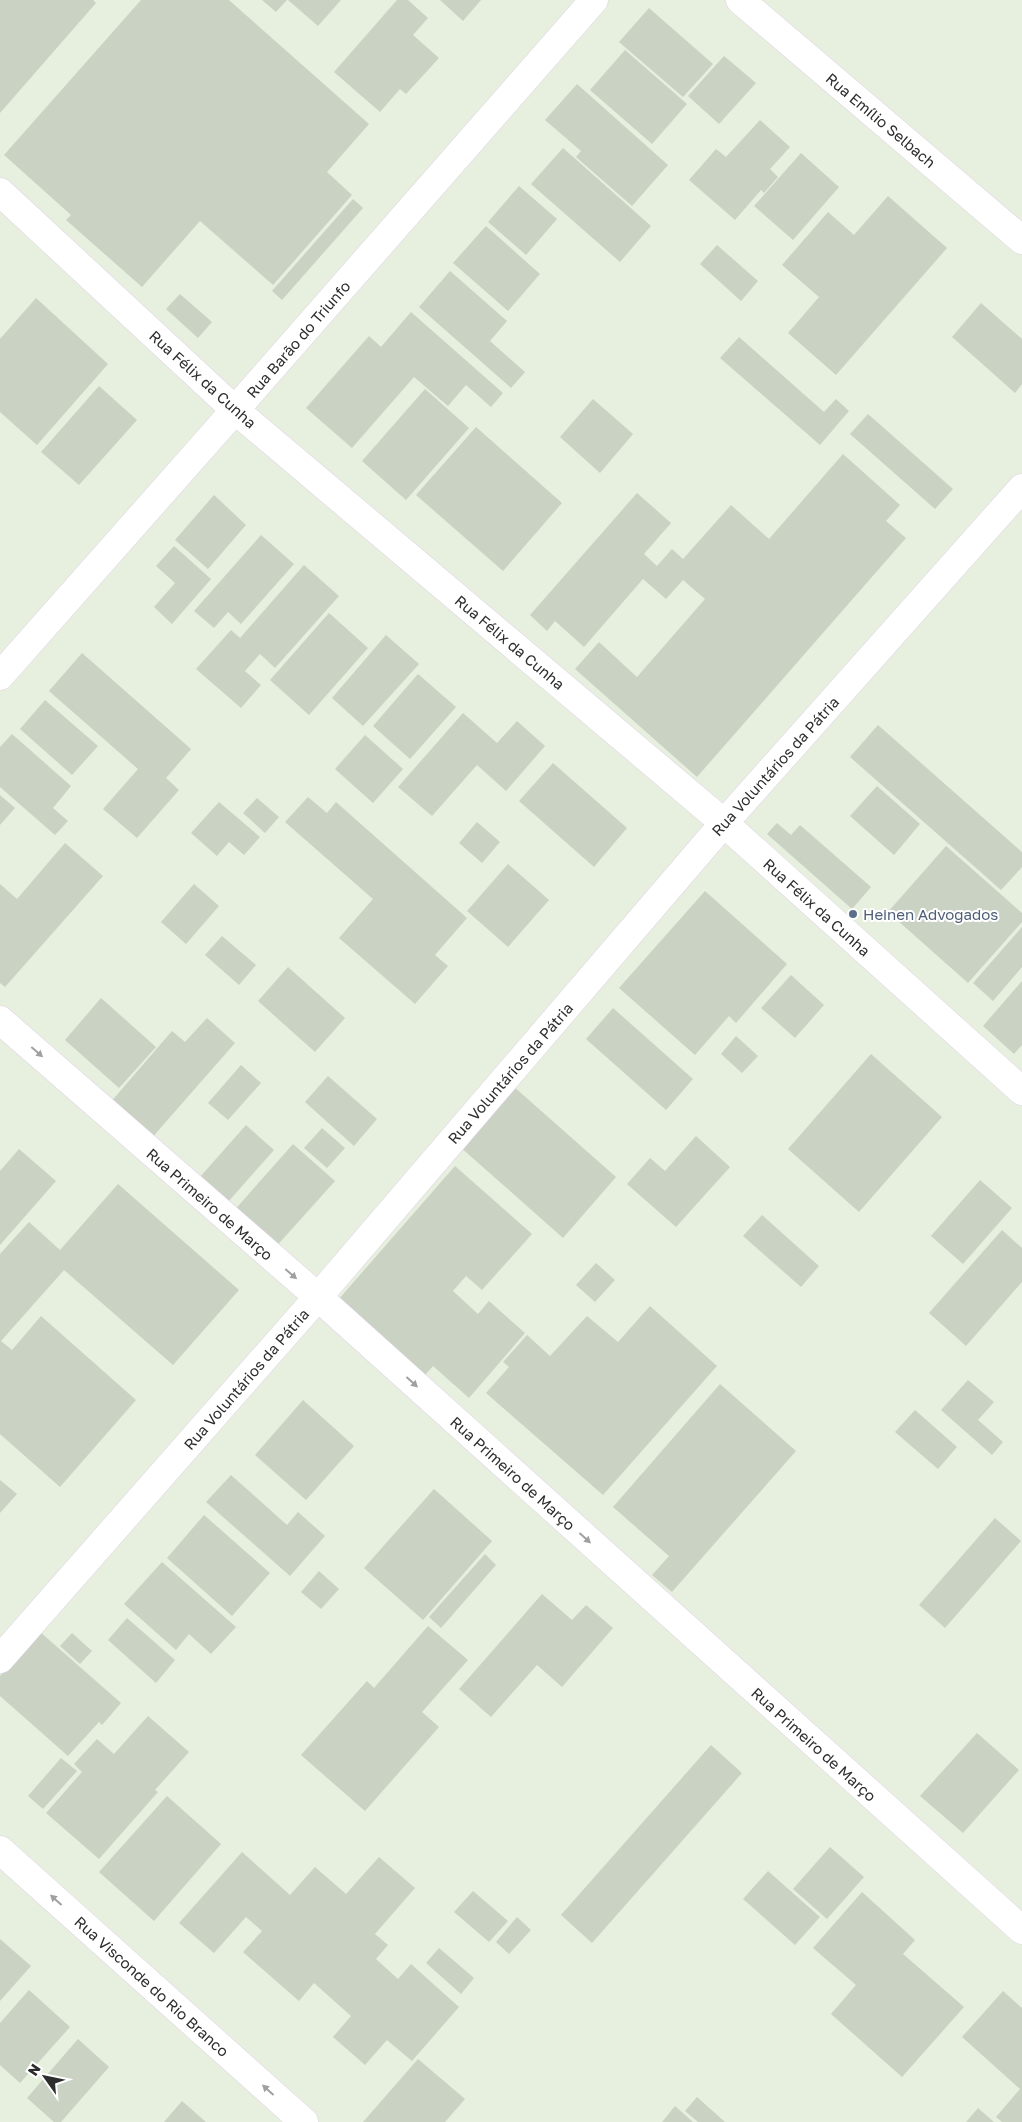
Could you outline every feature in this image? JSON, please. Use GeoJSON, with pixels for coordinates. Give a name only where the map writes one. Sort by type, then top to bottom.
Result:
{"type":"FeatureCollection","features":[{"type":"Feature","properties":{"kind":"street","name":"Rua Barão do Triunfo"},"geometry":{"type":"LineString","coordinates":[[0,676],[236,410],[594,0]]}},
{"type":"Feature","properties":{"kind":"street","name":"Rua Emílio Selbach"},"geometry":{"type":"LineString","coordinates":[[740,0],[1022,240]]}},
{"type":"Feature","properties":{"kind":"street","name":"Rua Félix da Cunha"},"geometry":{"type":"LineString","coordinates":[[0,192],[236,410],[724,823],[1022,1091]]}},
{"type":"Feature","properties":{"kind":"street","name":"Rua Voluntários da Pátria"},"geometry":{"type":"LineString","coordinates":[[0,1658],[318,1297],[724,823],[1022,488]]}},
{"type":"Feature","properties":{"kind":"street","name":"Rua Primeiro de Março"},"geometry":{"type":"LineString","coordinates":[[0,1020],[318,1297],[1022,1930]]}},
{"type":"Feature","properties":{"kind":"street","name":"Rua Visconde do Rio Branco"},"geometry":{"type":"LineString","coordinates":[[0,1850],[304,2122]]}},
{"type":"Feature","properties":{"kind":"building"},"geometry":{"type":"Polygon","coordinates":[[[0,0],[93,0],[96,3],[0,113],[0,0]]]}},
{"type":"Feature","properties":{"kind":"building"},"geometry":{"type":"Polygon","coordinates":[[[141,0],[229,0],[369,124],[327,172],[352,195],[273,285],[200,221],[142,287],[66,220],[71,215],[4,155],[141,0]]]}},
{"type":"Feature","properties":{"kind":"building"},"geometry":{"type":"Polygon","coordinates":[[[262,0],[287,0],[276,12],[262,0]]]}},
{"type":"Feature","properties":{"kind":"building"},"geometry":{"type":"Polygon","coordinates":[[[288,0],[341,0],[318,26],[288,0]]]}},
{"type":"Feature","properties":{"kind":"building"},"geometry":{"type":"Polygon","coordinates":[[[397,0],[408,0],[428,18],[413,35],[439,58],[406,94],[400,89],[380,112],[334,72],[397,0]]]}},
{"type":"Feature","properties":{"kind":"building"},"geometry":{"type":"Polygon","coordinates":[[[440,0],[481,0],[463,21],[440,0]]]}},
{"type":"Feature","properties":{"kind":"building"},"geometry":{"type":"Polygon","coordinates":[[[649,8],[713,64],[683,97],[619,42],[649,8]]]}},
{"type":"Feature","properties":{"kind":"building"},"geometry":{"type":"Polygon","coordinates":[[[625,50],[687,104],[652,144],[590,90],[625,50]]]}},
{"type":"Feature","properties":{"kind":"building"},"geometry":{"type":"Polygon","coordinates":[[[724,56],[756,83],[719,124],[688,96],[724,56]]]}},
{"type":"Feature","properties":{"kind":"building"},"geometry":{"type":"Polygon","coordinates":[[[577,84],[668,165],[632,206],[576,157],[581,151],[545,120],[577,84]]]}},
{"type":"Feature","properties":{"kind":"building"},"geometry":{"type":"Polygon","coordinates":[[[760,120],[790,147],[770,169],[778,177],[764,193],[761,190],[735,220],[689,180],[716,149],[726,157],[760,120]]]}},
{"type":"Feature","properties":{"kind":"building"},"geometry":{"type":"Polygon","coordinates":[[[563,148],[651,226],[620,262],[531,184],[563,148]]]}},
{"type":"Feature","properties":{"kind":"building"},"geometry":{"type":"Polygon","coordinates":[[[801,153],[839,187],[793,240],[754,206],[801,153]]]}},
{"type":"Feature","properties":{"kind":"building"},"geometry":{"type":"Polygon","coordinates":[[[519,186],[557,219],[526,255],[488,222],[519,186]]]}},
{"type":"Feature","properties":{"kind":"building"},"geometry":{"type":"Polygon","coordinates":[[[888,196],[947,248],[836,375],[788,333],[819,297],[782,265],[828,212],[854,235],[888,196]]]}},
{"type":"Feature","properties":{"kind":"building"},"geometry":{"type":"Polygon","coordinates":[[[353,199],[363,208],[282,300],[272,291],[353,199]]]}},
{"type":"Feature","properties":{"kind":"building"},"geometry":{"type":"Polygon","coordinates":[[[486,226],[540,274],[508,311],[453,263],[486,226]]]}},
{"type":"Feature","properties":{"kind":"building"},"geometry":{"type":"Polygon","coordinates":[[[717,245],[758,281],[741,301],[700,264],[717,245]]]}},
{"type":"Feature","properties":{"kind":"building"},"geometry":{"type":"Polygon","coordinates":[[[450,271],[507,321],[490,341],[525,372],[511,388],[419,307],[450,271]]]}},
{"type":"Feature","properties":{"kind":"building"},"geometry":{"type":"Polygon","coordinates":[[[180,294],[212,322],[198,338],[166,309],[180,294]]]}},
{"type":"Feature","properties":{"kind":"building"},"geometry":{"type":"Polygon","coordinates":[[[36,298],[108,364],[37,445],[0,412],[0,339],[36,298]]]}},
{"type":"Feature","properties":{"kind":"building"},"geometry":{"type":"Polygon","coordinates":[[[981,303],[1022,339],[1022,384],[1015,393],[952,337],[981,303]]]}},
{"type":"Feature","properties":{"kind":"building"},"geometry":{"type":"Polygon","coordinates":[[[411,312],[503,393],[491,407],[466,385],[448,406],[414,377],[352,448],[306,408],[369,336],[381,347],[411,312]]]}},
{"type":"Feature","properties":{"kind":"building"},"geometry":{"type":"Polygon","coordinates":[[[739,337],[824,412],[836,399],[849,411],[820,445],[720,358],[739,337]]]}},
{"type":"Feature","properties":{"kind":"building"},"geometry":{"type":"Polygon","coordinates":[[[99,386],[137,420],[79,485],[41,452],[99,386]]]}},
{"type":"Feature","properties":{"kind":"building"},"geometry":{"type":"Polygon","coordinates":[[[425,389],[469,428],[406,500],[362,461],[425,389]]]}},
{"type":"Feature","properties":{"kind":"building"},"geometry":{"type":"Polygon","coordinates":[[[593,399],[633,434],[600,473],[560,437],[593,399]]]}},
{"type":"Feature","properties":{"kind":"building"},"geometry":{"type":"Polygon","coordinates":[[[868,414],[953,489],[935,509],[850,434],[868,414]]]}},
{"type":"Feature","properties":{"kind":"building"},"geometry":{"type":"Polygon","coordinates":[[[476,427],[562,503],[503,571],[416,495],[476,427]]]}},
{"type":"Feature","properties":{"kind":"building"},"geometry":{"type":"Polygon","coordinates":[[[843,454],[900,505],[886,521],[906,538],[697,777],[575,669],[599,642],[637,677],[705,599],[683,580],[666,599],[643,579],[584,647],[555,621],[547,631],[530,615],[637,493],[671,523],[644,554],[657,566],[672,549],[683,559],[731,505],[769,539],[843,454]]]}},
{"type":"Feature","properties":{"kind":"building"},"geometry":{"type":"Polygon","coordinates":[[[214,495],[246,525],[208,569],[175,540],[214,495]]]}},
{"type":"Feature","properties":{"kind":"building"},"geometry":{"type":"Polygon","coordinates":[[[261,535],[294,564],[241,624],[228,612],[214,628],[194,611],[261,535]]]}},
{"type":"Feature","properties":{"kind":"building"},"geometry":{"type":"Polygon","coordinates":[[[174,546],[211,579],[172,624],[154,607],[175,583],[156,566],[174,546]]]}},
{"type":"Feature","properties":{"kind":"building"},"geometry":{"type":"Polygon","coordinates":[[[304,565],[339,596],[275,668],[260,654],[245,671],[261,685],[241,708],[196,669],[231,630],[240,638],[304,565]]]}},
{"type":"Feature","properties":{"kind":"building"},"geometry":{"type":"Polygon","coordinates":[[[329,613],[368,648],[309,715],[270,680],[329,613]]]}},
{"type":"Feature","properties":{"kind":"building"},"geometry":{"type":"Polygon","coordinates":[[[386,635],[419,664],[363,726],[332,698],[386,635]]]}},
{"type":"Feature","properties":{"kind":"building"},"geometry":{"type":"Polygon","coordinates":[[[82,653],[191,749],[166,778],[179,790],[137,838],[103,809],[138,769],[49,691],[82,653]]]}},
{"type":"Feature","properties":{"kind":"building"},"geometry":{"type":"Polygon","coordinates":[[[418,674],[456,707],[410,759],[373,726],[418,674]]]}},
{"type":"Feature","properties":{"kind":"building"},"geometry":{"type":"Polygon","coordinates":[[[45,700],[98,746],[72,775],[20,729],[45,700]]]}},
{"type":"Feature","properties":{"kind":"building"},"geometry":{"type":"Polygon","coordinates":[[[463,713],[497,743],[517,721],[545,746],[506,791],[477,765],[432,816],[398,787],[463,713]]]}},
{"type":"Feature","properties":{"kind":"building"},"geometry":{"type":"Polygon","coordinates":[[[878,725],[1022,852],[1022,867],[1001,890],[850,757],[878,725]]]}},
{"type":"Feature","properties":{"kind":"building"},"geometry":{"type":"Polygon","coordinates":[[[12,734],[71,786],[53,808],[68,821],[55,835],[0,787],[0,747],[12,734]]]}},
{"type":"Feature","properties":{"kind":"building"},"geometry":{"type":"Polygon","coordinates":[[[365,735],[403,769],[373,803],[335,769],[365,735]]]}},
{"type":"Feature","properties":{"kind":"building"},"geometry":{"type":"Polygon","coordinates":[[[553,763],[627,828],[594,867],[519,801],[553,763]]]}},
{"type":"Feature","properties":{"kind":"building"},"geometry":{"type":"Polygon","coordinates":[[[877,786],[920,824],[894,855],[850,816],[877,786]]]}},
{"type":"Feature","properties":{"kind":"building"},"geometry":{"type":"Polygon","coordinates":[[[0,795],[15,808],[0,825],[0,795]]]}},
{"type":"Feature","properties":{"kind":"building"},"geometry":{"type":"Polygon","coordinates":[[[308,797],[327,813],[336,802],[467,918],[435,955],[448,966],[415,1004],[339,938],[373,899],[285,822],[308,797]]]}},
{"type":"Feature","properties":{"kind":"building"},"geometry":{"type":"Polygon","coordinates":[[[257,798],[279,817],[265,833],[243,813],[257,798]]]}},
{"type":"Feature","properties":{"kind":"building"},"geometry":{"type":"Polygon","coordinates":[[[219,802],[260,837],[244,855],[229,842],[217,856],[191,833],[219,802]]]}},
{"type":"Feature","properties":{"kind":"building"},"geometry":{"type":"Polygon","coordinates":[[[477,822],[500,842],[482,863],[459,843],[477,822]]]}},
{"type":"Feature","properties":{"kind":"building"},"geometry":{"type":"Polygon","coordinates":[[[777,823],[791,835],[800,825],[871,887],[852,909],[767,834],[777,823]]]}},
{"type":"Feature","properties":{"kind":"building"},"geometry":{"type":"Polygon","coordinates":[[[65,843],[103,876],[5,987],[0,983],[0,884],[17,899],[65,843]]]}},
{"type":"Feature","properties":{"kind":"building"},"geometry":{"type":"Polygon","coordinates":[[[946,846],[1022,913],[1022,922],[968,983],[888,912],[946,846]]]}},
{"type":"Feature","properties":{"kind":"building"},"geometry":{"type":"Polygon","coordinates":[[[508,864],[549,900],[508,947],[467,911],[508,864]]]}},
{"type":"Feature","properties":{"kind":"building"},"geometry":{"type":"Polygon","coordinates":[[[194,884],[219,906],[186,944],[161,922],[194,884]]]}},
{"type":"Feature","properties":{"kind":"building"},"geometry":{"type":"Polygon","coordinates":[[[705,891],[787,964],[736,1023],[729,1016],[695,1055],[619,988],[705,891]]]}},
{"type":"Feature","properties":{"kind":"building"},"geometry":{"type":"Polygon","coordinates":[[[1022,927],[1022,967],[993,1001],[973,983],[1022,927]]]}},
{"type":"Feature","properties":{"kind":"building"},"geometry":{"type":"Polygon","coordinates":[[[222,936],[256,965],[239,985],[205,955],[222,936]]]}},
{"type":"Feature","properties":{"kind":"building"},"geometry":{"type":"Polygon","coordinates":[[[288,967],[345,1018],[315,1052],[258,1001],[288,967]]]}},
{"type":"Feature","properties":{"kind":"building"},"geometry":{"type":"Polygon","coordinates":[[[791,975],[824,1005],[795,1038],[761,1008],[791,975]]]}},
{"type":"Feature","properties":{"kind":"building"},"geometry":{"type":"Polygon","coordinates":[[[1022,981],[1022,1045],[1014,1054],[983,1026],[1022,981]]]}},
{"type":"Feature","properties":{"kind":"building"},"geometry":{"type":"Polygon","coordinates":[[[101,998],[156,1047],[119,1088],[65,1040],[101,998]]]}},
{"type":"Feature","properties":{"kind":"building"},"geometry":{"type":"Polygon","coordinates":[[[613,1008],[693,1079],[666,1110],[586,1039],[613,1008]]]}},
{"type":"Feature","properties":{"kind":"building"},"geometry":{"type":"Polygon","coordinates":[[[207,1018],[235,1043],[150,1140],[109,1104],[172,1031],[185,1042],[207,1018]]]}},
{"type":"Feature","properties":{"kind":"building"},"geometry":{"type":"Polygon","coordinates":[[[736,1036],[758,1056],[742,1073],[721,1054],[736,1036]]]}},
{"type":"Feature","properties":{"kind":"building"},"geometry":{"type":"Polygon","coordinates":[[[871,1054],[942,1117],[859,1212],[788,1149],[871,1054]]]}},
{"type":"Feature","properties":{"kind":"building"},"geometry":{"type":"Polygon","coordinates":[[[241,1065],[261,1083],[228,1120],[208,1103],[241,1065]]]}},
{"type":"Feature","properties":{"kind":"building"},"geometry":{"type":"Polygon","coordinates":[[[328,1076],[377,1119],[354,1146],[305,1102],[328,1076]]]}},
{"type":"Feature","properties":{"kind":"building"},"geometry":{"type":"Polygon","coordinates":[[[513,1086],[616,1177],[563,1238],[459,1146],[513,1086]]]}},
{"type":"Feature","properties":{"kind":"building"},"geometry":{"type":"Polygon","coordinates":[[[246,1125],[274,1150],[228,1202],[200,1177],[246,1125]]]}},
{"type":"Feature","properties":{"kind":"building"},"geometry":{"type":"Polygon","coordinates":[[[322,1128],[345,1148],[327,1168],[304,1148],[322,1128]]]}},
{"type":"Feature","properties":{"kind":"building"},"geometry":{"type":"Polygon","coordinates":[[[696,1136],[730,1167],[676,1227],[627,1184],[650,1158],[665,1171],[696,1136]]]}},
{"type":"Feature","properties":{"kind":"building"},"geometry":{"type":"Polygon","coordinates":[[[293,1144],[335,1181],[274,1249],[232,1213],[293,1144]]]}},
{"type":"Feature","properties":{"kind":"building"},"geometry":{"type":"Polygon","coordinates":[[[19,1149],[56,1181],[0,1245],[0,1171],[19,1149]]]}},
{"type":"Feature","properties":{"kind":"building"},"geometry":{"type":"Polygon","coordinates":[[[455,1166],[532,1234],[482,1290],[466,1276],[453,1291],[478,1314],[489,1301],[525,1333],[469,1398],[433,1366],[417,1384],[331,1308],[455,1166]]]}},
{"type":"Feature","properties":{"kind":"building"},"geometry":{"type":"Polygon","coordinates":[[[980,1180],[1012,1208],[963,1264],[931,1236],[980,1180]]]}},
{"type":"Feature","properties":{"kind":"building"},"geometry":{"type":"Polygon","coordinates":[[[118,1184],[239,1290],[173,1365],[64,1270],[1,1341],[12,1350],[41,1316],[136,1400],[60,1487],[0,1434],[0,1254],[29,1222],[60,1250],[118,1184]]]}},
{"type":"Feature","properties":{"kind":"building"},"geometry":{"type":"Polygon","coordinates":[[[762,1215],[819,1266],[801,1287],[743,1236],[762,1215]]]}},
{"type":"Feature","properties":{"kind":"building"},"geometry":{"type":"Polygon","coordinates":[[[1002,1230],[1022,1248],[1022,1282],[966,1346],[929,1313],[1002,1230]]]}},
{"type":"Feature","properties":{"kind":"building"},"geometry":{"type":"Polygon","coordinates":[[[596,1263],[615,1280],[595,1302],[576,1285],[596,1263]]]}},
{"type":"Feature","properties":{"kind":"building"},"geometry":{"type":"Polygon","coordinates":[[[650,1306],[717,1366],[603,1495],[486,1393],[509,1367],[503,1362],[527,1335],[550,1356],[587,1316],[618,1342],[650,1306]]]}},
{"type":"Feature","properties":{"kind":"building"},"geometry":{"type":"Polygon","coordinates":[[[968,1380],[994,1402],[978,1420],[1003,1442],[992,1455],[941,1410],[968,1380]]]}},
{"type":"Feature","properties":{"kind":"building"},"geometry":{"type":"Polygon","coordinates":[[[720,1384],[796,1451],[672,1592],[652,1575],[669,1556],[613,1507],[720,1384]]]}},
{"type":"Feature","properties":{"kind":"building"},"geometry":{"type":"Polygon","coordinates":[[[303,1400],[354,1446],[306,1500],[255,1455],[303,1400]]]}},
{"type":"Feature","properties":{"kind":"building"},"geometry":{"type":"Polygon","coordinates":[[[915,1410],[957,1447],[938,1469],[895,1432],[915,1410]]]}},
{"type":"Feature","properties":{"kind":"building"},"geometry":{"type":"Polygon","coordinates":[[[231,1475],[287,1525],[298,1512],[325,1536],[290,1576],[206,1502],[231,1475]]]}},
{"type":"Feature","properties":{"kind":"building"},"geometry":{"type":"Polygon","coordinates":[[[0,1480],[17,1494],[0,1513],[0,1480]]]}},
{"type":"Feature","properties":{"kind":"building"},"geometry":{"type":"Polygon","coordinates":[[[434,1489],[492,1541],[423,1620],[364,1568],[434,1489]]]}},
{"type":"Feature","properties":{"kind":"building"},"geometry":{"type":"Polygon","coordinates":[[[204,1515],[270,1573],[232,1616],[167,1558],[204,1515]]]}},
{"type":"Feature","properties":{"kind":"building"},"geometry":{"type":"Polygon","coordinates":[[[995,1518],[1021,1541],[945,1628],[919,1605],[995,1518]]]}},
{"type":"Feature","properties":{"kind":"building"},"geometry":{"type":"Polygon","coordinates":[[[485,1554],[496,1565],[441,1628],[429,1617],[485,1554]]]}},
{"type":"Feature","properties":{"kind":"building"},"geometry":{"type":"Polygon","coordinates":[[[162,1562],[236,1627],[211,1654],[189,1634],[176,1650],[124,1604],[162,1562]]]}},
{"type":"Feature","properties":{"kind":"building"},"geometry":{"type":"Polygon","coordinates":[[[319,1571],[339,1589],[321,1609],[301,1592],[319,1571]]]}},
{"type":"Feature","properties":{"kind":"building"},"geometry":{"type":"Polygon","coordinates":[[[542,1594],[572,1620],[586,1605],[613,1628],[562,1687],[537,1665],[491,1717],[459,1689],[542,1594]]]}},
{"type":"Feature","properties":{"kind":"building"},"geometry":{"type":"Polygon","coordinates":[[[127,1618],[175,1660],[156,1683],[108,1640],[127,1618]]]}},
{"type":"Feature","properties":{"kind":"building"},"geometry":{"type":"Polygon","coordinates":[[[428,1626],[468,1660],[422,1712],[439,1727],[365,1811],[301,1755],[367,1681],[374,1688],[428,1626]]]}},
{"type":"Feature","properties":{"kind":"building"},"geometry":{"type":"Polygon","coordinates":[[[39,1631],[121,1703],[102,1725],[99,1722],[68,1756],[0,1696],[0,1676],[39,1631]]]}},
{"type":"Feature","properties":{"kind":"building"},"geometry":{"type":"Polygon","coordinates":[[[72,1633],[92,1651],[80,1664],[60,1646],[72,1633]]]}},
{"type":"Feature","properties":{"kind":"building"},"geometry":{"type":"Polygon","coordinates":[[[148,1716],[189,1752],[155,1790],[158,1792],[99,1859],[46,1813],[82,1772],[74,1764],[97,1739],[114,1754],[148,1716]]]}},
{"type":"Feature","properties":{"kind":"building"},"geometry":{"type":"Polygon","coordinates":[[[977,1733],[1019,1770],[963,1833],[920,1796],[977,1733]]]}},
{"type":"Feature","properties":{"kind":"building"},"geometry":{"type":"Polygon","coordinates":[[[711,1745],[742,1773],[592,1943],[561,1915],[711,1745]]]}},
{"type":"Feature","properties":{"kind":"building"},"geometry":{"type":"Polygon","coordinates":[[[61,1758],[77,1771],[43,1809],[28,1796],[61,1758]]]}},
{"type":"Feature","properties":{"kind":"building"},"geometry":{"type":"Polygon","coordinates":[[[167,1796],[221,1844],[154,1921],[99,1872],[167,1796]]]}},
{"type":"Feature","properties":{"kind":"building"},"geometry":{"type":"Polygon","coordinates":[[[830,1847],[864,1877],[827,1919],[793,1889],[830,1847]]]}},
{"type":"Feature","properties":{"kind":"building"},"geometry":{"type":"Polygon","coordinates":[[[242,1852],[290,1895],[315,1867],[346,1894],[379,1857],[415,1888],[375,1934],[388,1945],[376,1959],[398,1979],[411,1964],[459,2007],[412,2061],[387,2040],[365,2065],[333,2037],[351,2016],[314,1983],[299,2001],[243,1952],[262,1931],[246,1917],[214,1953],[179,1923],[242,1852]]]}},
{"type":"Feature","properties":{"kind":"building"},"geometry":{"type":"Polygon","coordinates":[[[768,1871],[820,1917],[795,1945],[743,1899],[768,1871]]]}},
{"type":"Feature","properties":{"kind":"building"},"geometry":{"type":"Polygon","coordinates":[[[473,1891],[508,1921],[489,1942],[454,1912],[473,1891]]]}},
{"type":"Feature","properties":{"kind":"building"},"geometry":{"type":"Polygon","coordinates":[[[862,1892],[915,1940],[903,1954],[964,2007],[902,2077],[831,2014],[856,1985],[813,1948],[862,1892]]]}},
{"type":"Feature","properties":{"kind":"building"},"geometry":{"type":"Polygon","coordinates":[[[517,1917],[531,1930],[509,1954],[496,1942],[517,1917]]]}},
{"type":"Feature","properties":{"kind":"building"},"geometry":{"type":"Polygon","coordinates":[[[0,1939],[31,1966],[0,2001],[0,1939]]]}},
{"type":"Feature","properties":{"kind":"building"},"geometry":{"type":"Polygon","coordinates":[[[439,1948],[474,1978],[461,1994],[426,1963],[439,1948]]]}},
{"type":"Feature","properties":{"kind":"building"},"geometry":{"type":"Polygon","coordinates":[[[29,1990],[70,2027],[20,2083],[0,2065],[0,2023],[29,1990]]]}},
{"type":"Feature","properties":{"kind":"building"},"geometry":{"type":"Polygon","coordinates":[[[1003,1991],[1022,2008],[1022,2122],[1002,2122],[996,2117],[1020,2089],[962,2037],[1003,1991]]]}},
{"type":"Feature","properties":{"kind":"building"},"geometry":{"type":"Polygon","coordinates":[[[78,2039],[109,2067],[61,2122],[54,2122],[27,2098],[78,2039]]]}},
{"type":"Feature","properties":{"kind":"building"},"geometry":{"type":"Polygon","coordinates":[[[418,2059],[465,2099],[445,2122],[363,2122],[418,2059]]]}},
{"type":"Feature","properties":{"kind":"building"},"geometry":{"type":"Polygon","coordinates":[[[697,2097],[725,2122],[698,2122],[685,2111],[697,2097]]]}},
{"type":"Feature","properties":{"kind":"building"},"geometry":{"type":"Polygon","coordinates":[[[182,2101],[206,2122],[164,2122],[182,2101]]]}},
{"type":"Feature","properties":{"kind":"building"},"geometry":{"type":"Polygon","coordinates":[[[675,2106],[693,2122],[662,2122],[675,2106]]]}},
{"type":"Feature","properties":{"kind":"building"},"geometry":{"type":"Polygon","coordinates":[[[978,2108],[994,2122],[966,2122],[978,2108]]]}},
{"type":"Feature","properties":{"kind":"place","name":"Heinen Advogados"},"geometry":{"type":"Point","coordinates":[853,914]}}]}
